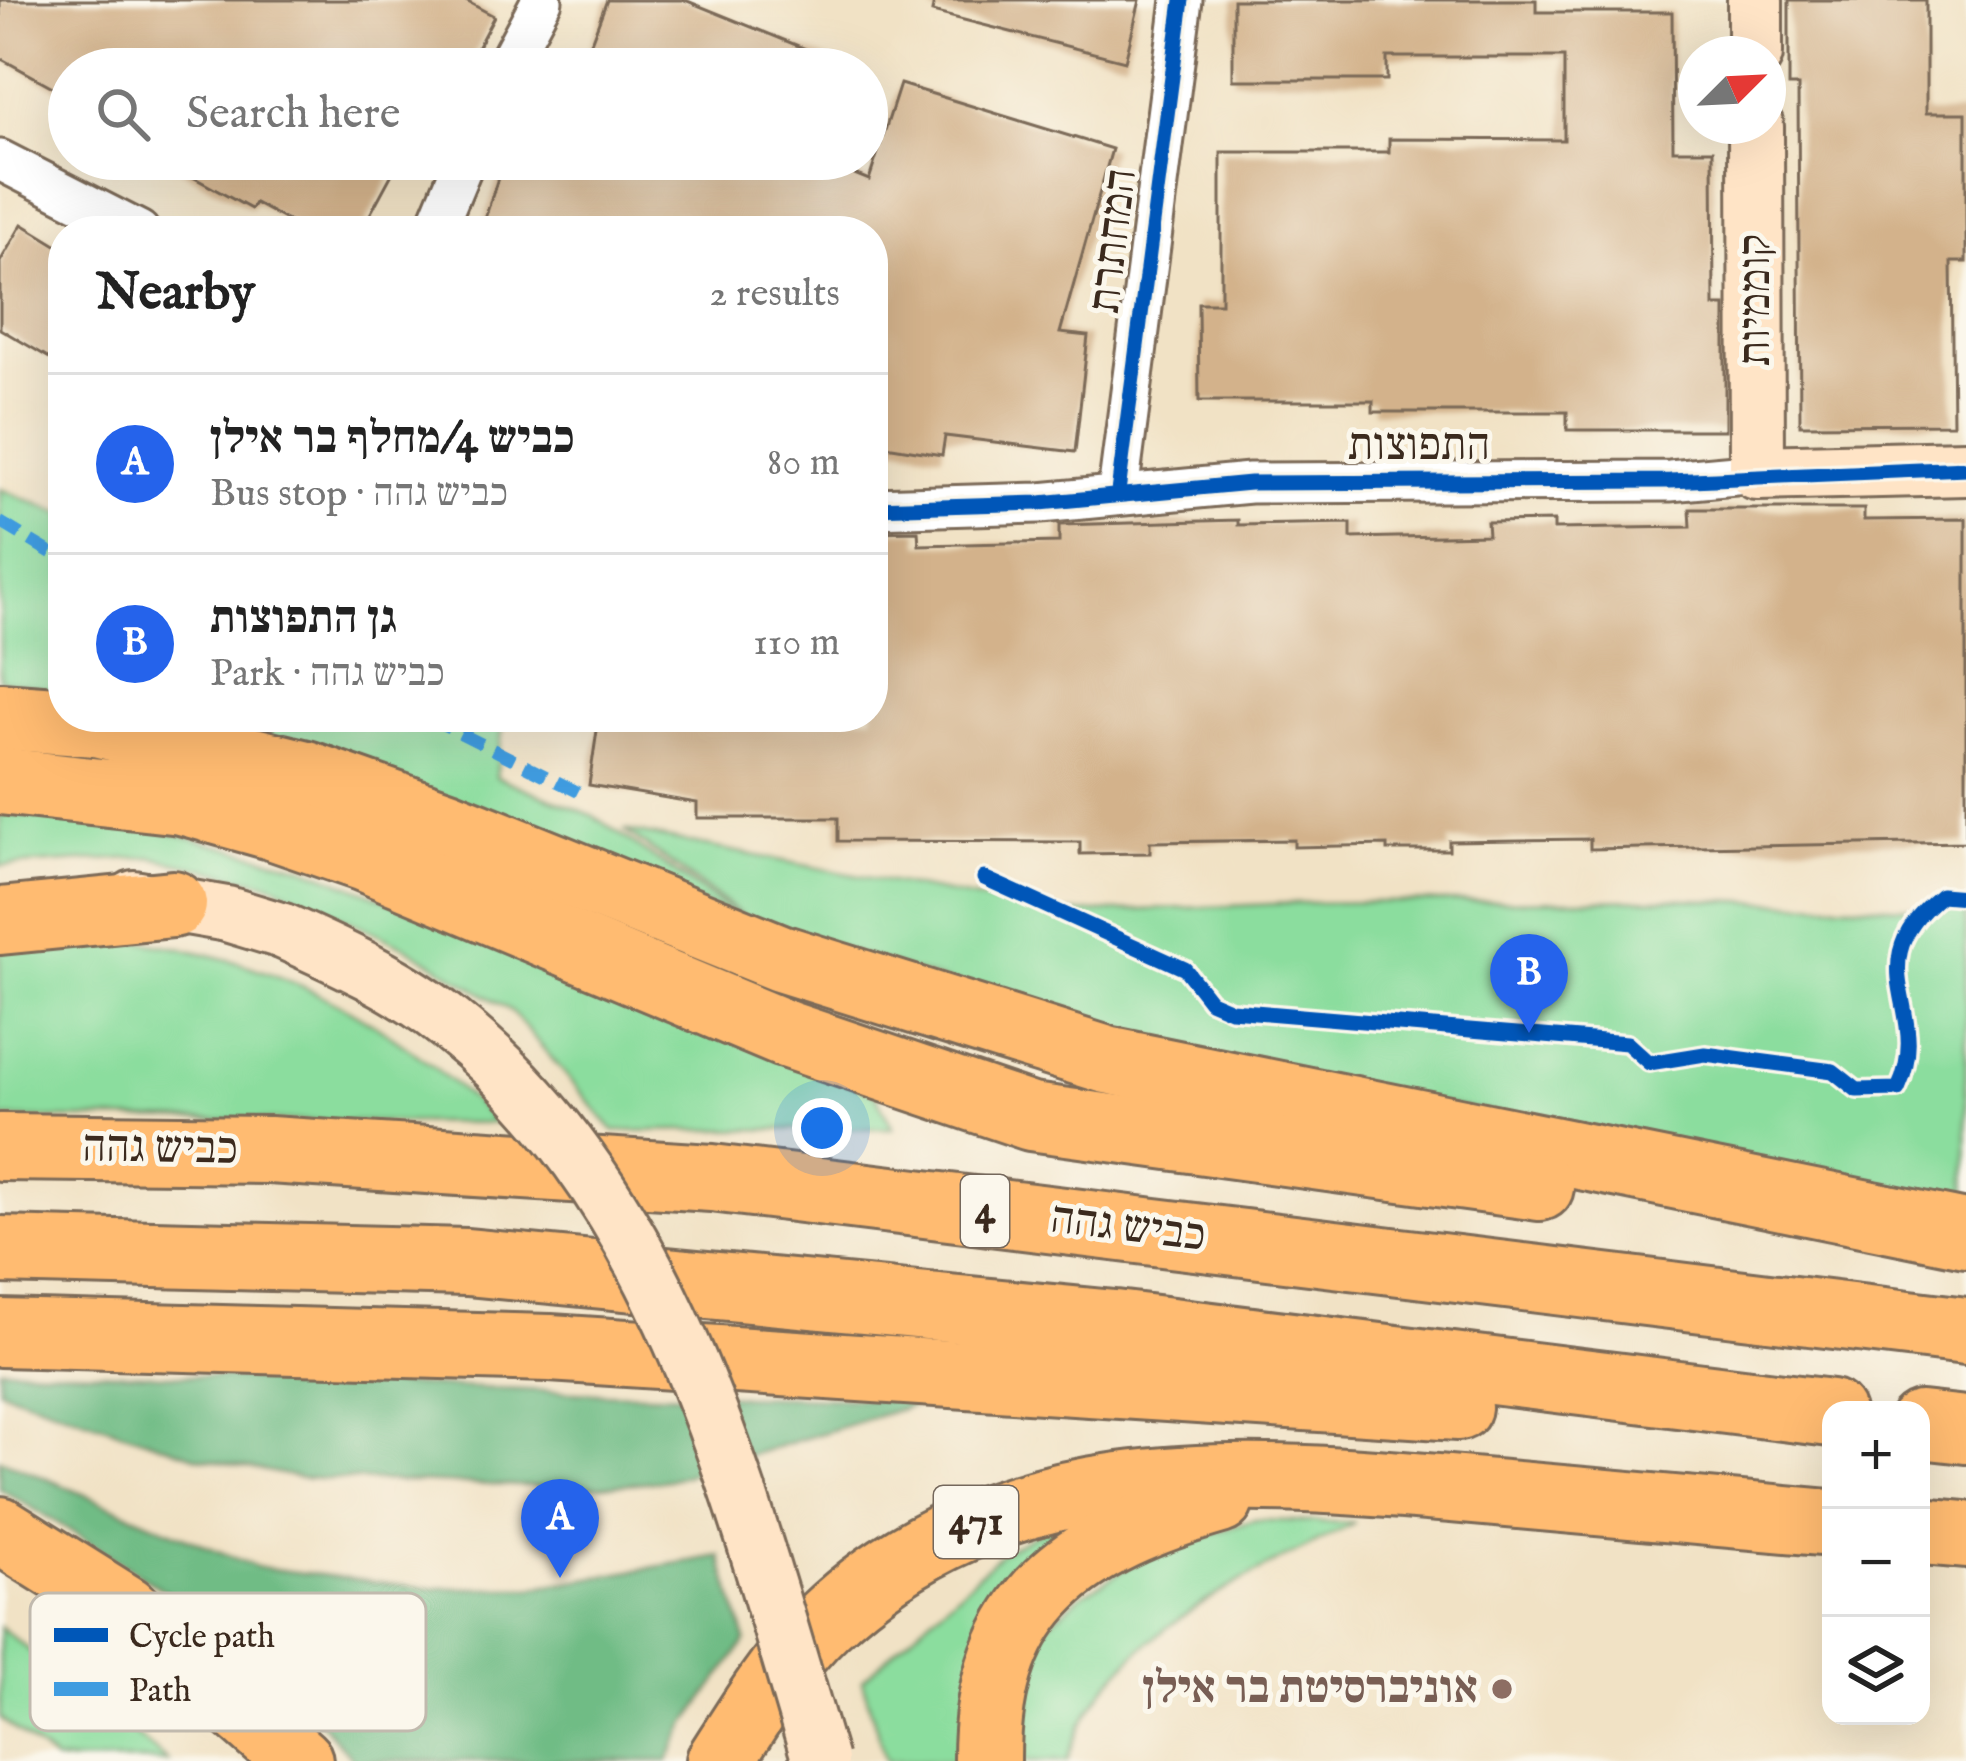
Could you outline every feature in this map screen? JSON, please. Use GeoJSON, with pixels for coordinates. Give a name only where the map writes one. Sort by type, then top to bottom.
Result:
{"type":"FeatureCollection","features":[{"type":"Feature","properties":{"kind":"highway"},"geometry":{"type":"LineString","coordinates":[[0,716],[48,720]]}},
{"type":"Feature","properties":{"kind":"highway"},"geometry":{"type":"LineString","coordinates":[[133,732],[305,774],[860,984],[1108,1060],[1966,1238]]}},
{"type":"Feature","properties":{"kind":"highway"},"geometry":{"type":"LineString","coordinates":[[0,781],[182,801],[272,826],[365,858],[764,1026],[1031,1117],[1220,1147],[1966,1238]]}},
{"type":"Feature","properties":{"kind":"highway"},"geometry":{"type":"LineString","coordinates":[[0,921],[173,904]]}},
{"type":"Feature","properties":{"kind":"highway","name":"כביש גהה"},"geometry":{"type":"LineString","coordinates":[[0,1148],[269,1150],[712,1178],[1966,1331]]}},
{"type":"Feature","properties":{"kind":"highway","name":"4"},"geometry":{"type":"LineString","coordinates":[[0,1250],[467,1262],[1115,1324],[1822,1412]]}},
{"type":"Feature","properties":{"kind":"highway"},"geometry":{"type":"LineString","coordinates":[[0,1334],[550,1348],[1003,1373],[1327,1400],[1822,1424]]}},
{"type":"Feature","properties":{"kind":"highway"},"geometry":{"type":"LineString","coordinates":[[1930,1428],[1966,1431]]}},
{"type":"Feature","properties":{"kind":"highway","name":"471"},"geometry":{"type":"LineString","coordinates":[[720,1761],[820,1625],[912,1553],[956,1529],[1112,1484],[1242,1474],[1327,1478]]}},
{"type":"Feature","properties":{"kind":"highway"},"geometry":{"type":"LineString","coordinates":[[987,1761],[987,1724],[1003,1652],[1023,1614],[1064,1569],[1094,1548],[1184,1511],[1327,1478],[1822,1521]]}},
{"type":"Feature","properties":{"kind":"highway"},"geometry":{"type":"LineString","coordinates":[[0,1530],[100,1593]]}},
{"type":"Feature","properties":{"kind":"highway"},"geometry":{"type":"LineString","coordinates":[[1930,1532],[1966,1534]]}},
{"type":"Feature","properties":{"kind":"highway"},"geometry":{"type":"LineString","coordinates":[[264,1731],[298,1761]]}},
{"type":"Feature","properties":{"kind":"main road"},"geometry":{"type":"LineString","coordinates":[[1755,0],[1755,36]]}},
{"type":"Feature","properties":{"kind":"main road","name":"קוממיות"},"geometry":{"type":"LineString","coordinates":[[1756,144],[1757,473]]}},
{"type":"Feature","properties":{"kind":"main road","name":"התפוצות"},"geometry":{"type":"LineString","coordinates":[[1757,473],[1966,468]]}},
{"type":"Feature","properties":{"kind":"main road"},"geometry":{"type":"LineString","coordinates":[[0,892],[102,893],[173,904],[283,932],[342,957],[447,1021],[552,1122],[602,1191],[641,1257],[726,1457],[820,1761]]}},
{"type":"Feature","properties":{"kind":"street"},"geometry":{"type":"LineString","coordinates":[[516,48],[542,0]]}},
{"type":"Feature","properties":{"kind":"street","name":"המחתרת"},"geometry":{"type":"LineString","coordinates":[[1118,492],[1182,0]]}},
{"type":"Feature","properties":{"kind":"street"},"geometry":{"type":"LineString","coordinates":[[0,160],[110,216]]}},
{"type":"Feature","properties":{"kind":"street"},"geometry":{"type":"LineString","coordinates":[[441,216],[456,180]]}},
{"type":"Feature","properties":{"kind":"street","name":"התפוצות"},"geometry":{"type":"LineString","coordinates":[[888,508],[1040,503],[1250,483],[1670,481],[1757,473]]}},
{"type":"Feature","properties":{"kind":"green space"},"geometry":{"type":"Polygon","coordinates":[[[0,489],[48,508],[48,689],[0,680],[0,489]]]}},
{"type":"Feature","properties":{"kind":"green space"},"geometry":{"type":"Polygon","coordinates":[[[236,732],[502,732],[496,777],[592,815],[741,918],[236,732]]]}},
{"type":"Feature","properties":{"kind":"green space"},"geometry":{"type":"Polygon","coordinates":[[[0,813],[144,826],[304,867],[875,1094],[893,1128],[614,1131],[511,1011],[408,948],[272,884],[151,857],[0,866],[0,813]]]}},
{"type":"Feature","properties":{"kind":"green space"},"geometry":{"type":"Polygon","coordinates":[[[624,830],[1054,914],[1296,903],[1678,899],[1966,909],[1966,1203],[1190,1056],[750,921],[624,830]]]}},
{"type":"Feature","properties":{"kind":"green space"},"geometry":{"type":"Polygon","coordinates":[[[122,939],[230,960],[326,997],[413,1051],[496,1123],[0,1118],[0,949],[122,939]]]}},
{"type":"Feature","properties":{"kind":"green space"},"geometry":{"type":"Polygon","coordinates":[[[0,1368],[597,1393],[930,1400],[668,1480],[580,1488],[300,1478],[198,1457],[0,1390],[0,1368]]]}},
{"type":"Feature","properties":{"kind":"green space"},"geometry":{"type":"Polygon","coordinates":[[[0,1459],[256,1567],[426,1588],[531,1588],[720,1556],[746,1641],[685,1726],[668,1761],[354,1761],[328,1731],[426,1731],[426,1593],[166,1593],[0,1489],[0,1459]]]}},
{"type":"Feature","properties":{"kind":"green space"},"geometry":{"type":"Polygon","coordinates":[[[1066,1518],[1085,1521],[1027,1559],[993,1610],[963,1761],[886,1761],[862,1680],[1003,1552],[1066,1518]]]}},
{"type":"Feature","properties":{"kind":"green space"},"geometry":{"type":"Polygon","coordinates":[[[1255,1520],[1355,1523],[1226,1589],[1146,1644],[1113,1678],[1086,1717],[1067,1761],[1015,1761],[1012,1729],[1042,1630],[1079,1597],[1155,1551],[1255,1520]]]}},
{"type":"Feature","properties":{"kind":"green space"},"geometry":{"type":"Polygon","coordinates":[[[0,1627],[30,1651],[30,1731],[130,1731],[168,1761],[54,1761],[0,1718],[0,1627]]]}},
{"type":"Feature","properties":{"kind":"building"},"geometry":{"type":"Polygon","coordinates":[[[0,0],[464,0],[494,16],[477,48],[48,48],[48,84],[0,58],[0,0]]]}},
{"type":"Feature","properties":{"kind":"building"},"geometry":{"type":"Polygon","coordinates":[[[607,0],[685,0],[803,48],[589,48],[607,0]]]}},
{"type":"Feature","properties":{"kind":"building"},"geometry":{"type":"Polygon","coordinates":[[[934,0],[1140,0],[1125,61],[932,12],[934,0]]]}},
{"type":"Feature","properties":{"kind":"building"},"geometry":{"type":"Polygon","coordinates":[[[1233,0],[1536,0],[1536,12],[1672,12],[1673,150],[1713,150],[1714,306],[1725,306],[1725,430],[1567,430],[1567,412],[1373,412],[1373,401],[1199,401],[1198,303],[1221,303],[1221,152],[1389,152],[1389,139],[1564,140],[1564,57],[1387,57],[1387,80],[1233,80],[1233,0]]]}},
{"type":"Feature","properties":{"kind":"building"},"geometry":{"type":"Polygon","coordinates":[[[1789,0],[1926,0],[1926,113],[1966,113],[1966,262],[1951,262],[1953,424],[1800,425],[1798,86],[1789,86],[1789,0]]]}},
{"type":"Feature","properties":{"kind":"building"},"geometry":{"type":"Polygon","coordinates":[[[900,84],[1112,149],[1060,333],[1088,336],[1075,452],[945,436],[942,455],[888,446],[888,216],[486,216],[497,180],[888,180],[888,121],[900,84]]]}},
{"type":"Feature","properties":{"kind":"building"},"geometry":{"type":"Polygon","coordinates":[[[198,180],[389,180],[369,216],[279,216],[255,203],[251,209],[198,180]]]}},
{"type":"Feature","properties":{"kind":"building"},"geometry":{"type":"Polygon","coordinates":[[[22,224],[48,240],[48,357],[0,329],[0,262],[22,224]]]}},
{"type":"Feature","properties":{"kind":"building"},"geometry":{"type":"Polygon","coordinates":[[[1690,509],[1864,509],[1864,520],[1966,519],[1966,842],[1590,849],[1590,839],[1449,841],[1449,850],[1387,850],[1387,845],[1294,847],[1294,840],[1150,842],[1150,853],[1080,854],[1080,842],[838,841],[838,818],[697,818],[697,803],[589,785],[597,732],[888,732],[888,532],[918,531],[919,545],[1059,542],[1059,525],[1238,520],[1238,525],[1351,523],[1351,538],[1488,535],[1487,522],[1554,521],[1554,529],[1691,527],[1690,509]]]}},
{"type":"Feature","properties":{"kind":"marked path"},"geometry":{"type":"LineString","coordinates":[[0,522],[48,551]]}},
{"type":"Feature","properties":{"kind":"marked path"},"geometry":{"type":"LineString","coordinates":[[458,732],[578,792]]}},
{"type":"Feature","properties":{"kind":"cycle path"},"geometry":{"type":"LineString","coordinates":[[1118,492],[1182,0]]}},
{"type":"Feature","properties":{"kind":"cycle path"},"geometry":{"type":"LineString","coordinates":[[888,508],[1040,503],[1250,483],[1670,481],[1966,468]]}},
{"type":"Feature","properties":{"kind":"cycle path"},"geometry":{"type":"LineString","coordinates":[[984,878],[1185,969],[1210,1001],[1231,1010],[1627,1043],[1649,1063],[1705,1054],[1833,1071],[1857,1090],[1898,1089],[1907,1061],[1908,1035],[1898,967],[1902,944],[1915,921],[1941,895],[1966,897]]}},
{"type":"Feature","properties":{"kind":"place","name":"גן התפוצות"},"geometry":{"type":"Point","coordinates":[1529,1033]}},
{"type":"Feature","properties":{"kind":"place","name":"כביש 4/מחלף בר אילן"},"geometry":{"type":"Point","coordinates":[560,1578]}},
{"type":"Feature","properties":{"kind":"place","name":"אוניברסיטת בר אילן"},"geometry":{"type":"Point","coordinates":[1502,1689]}}]}
